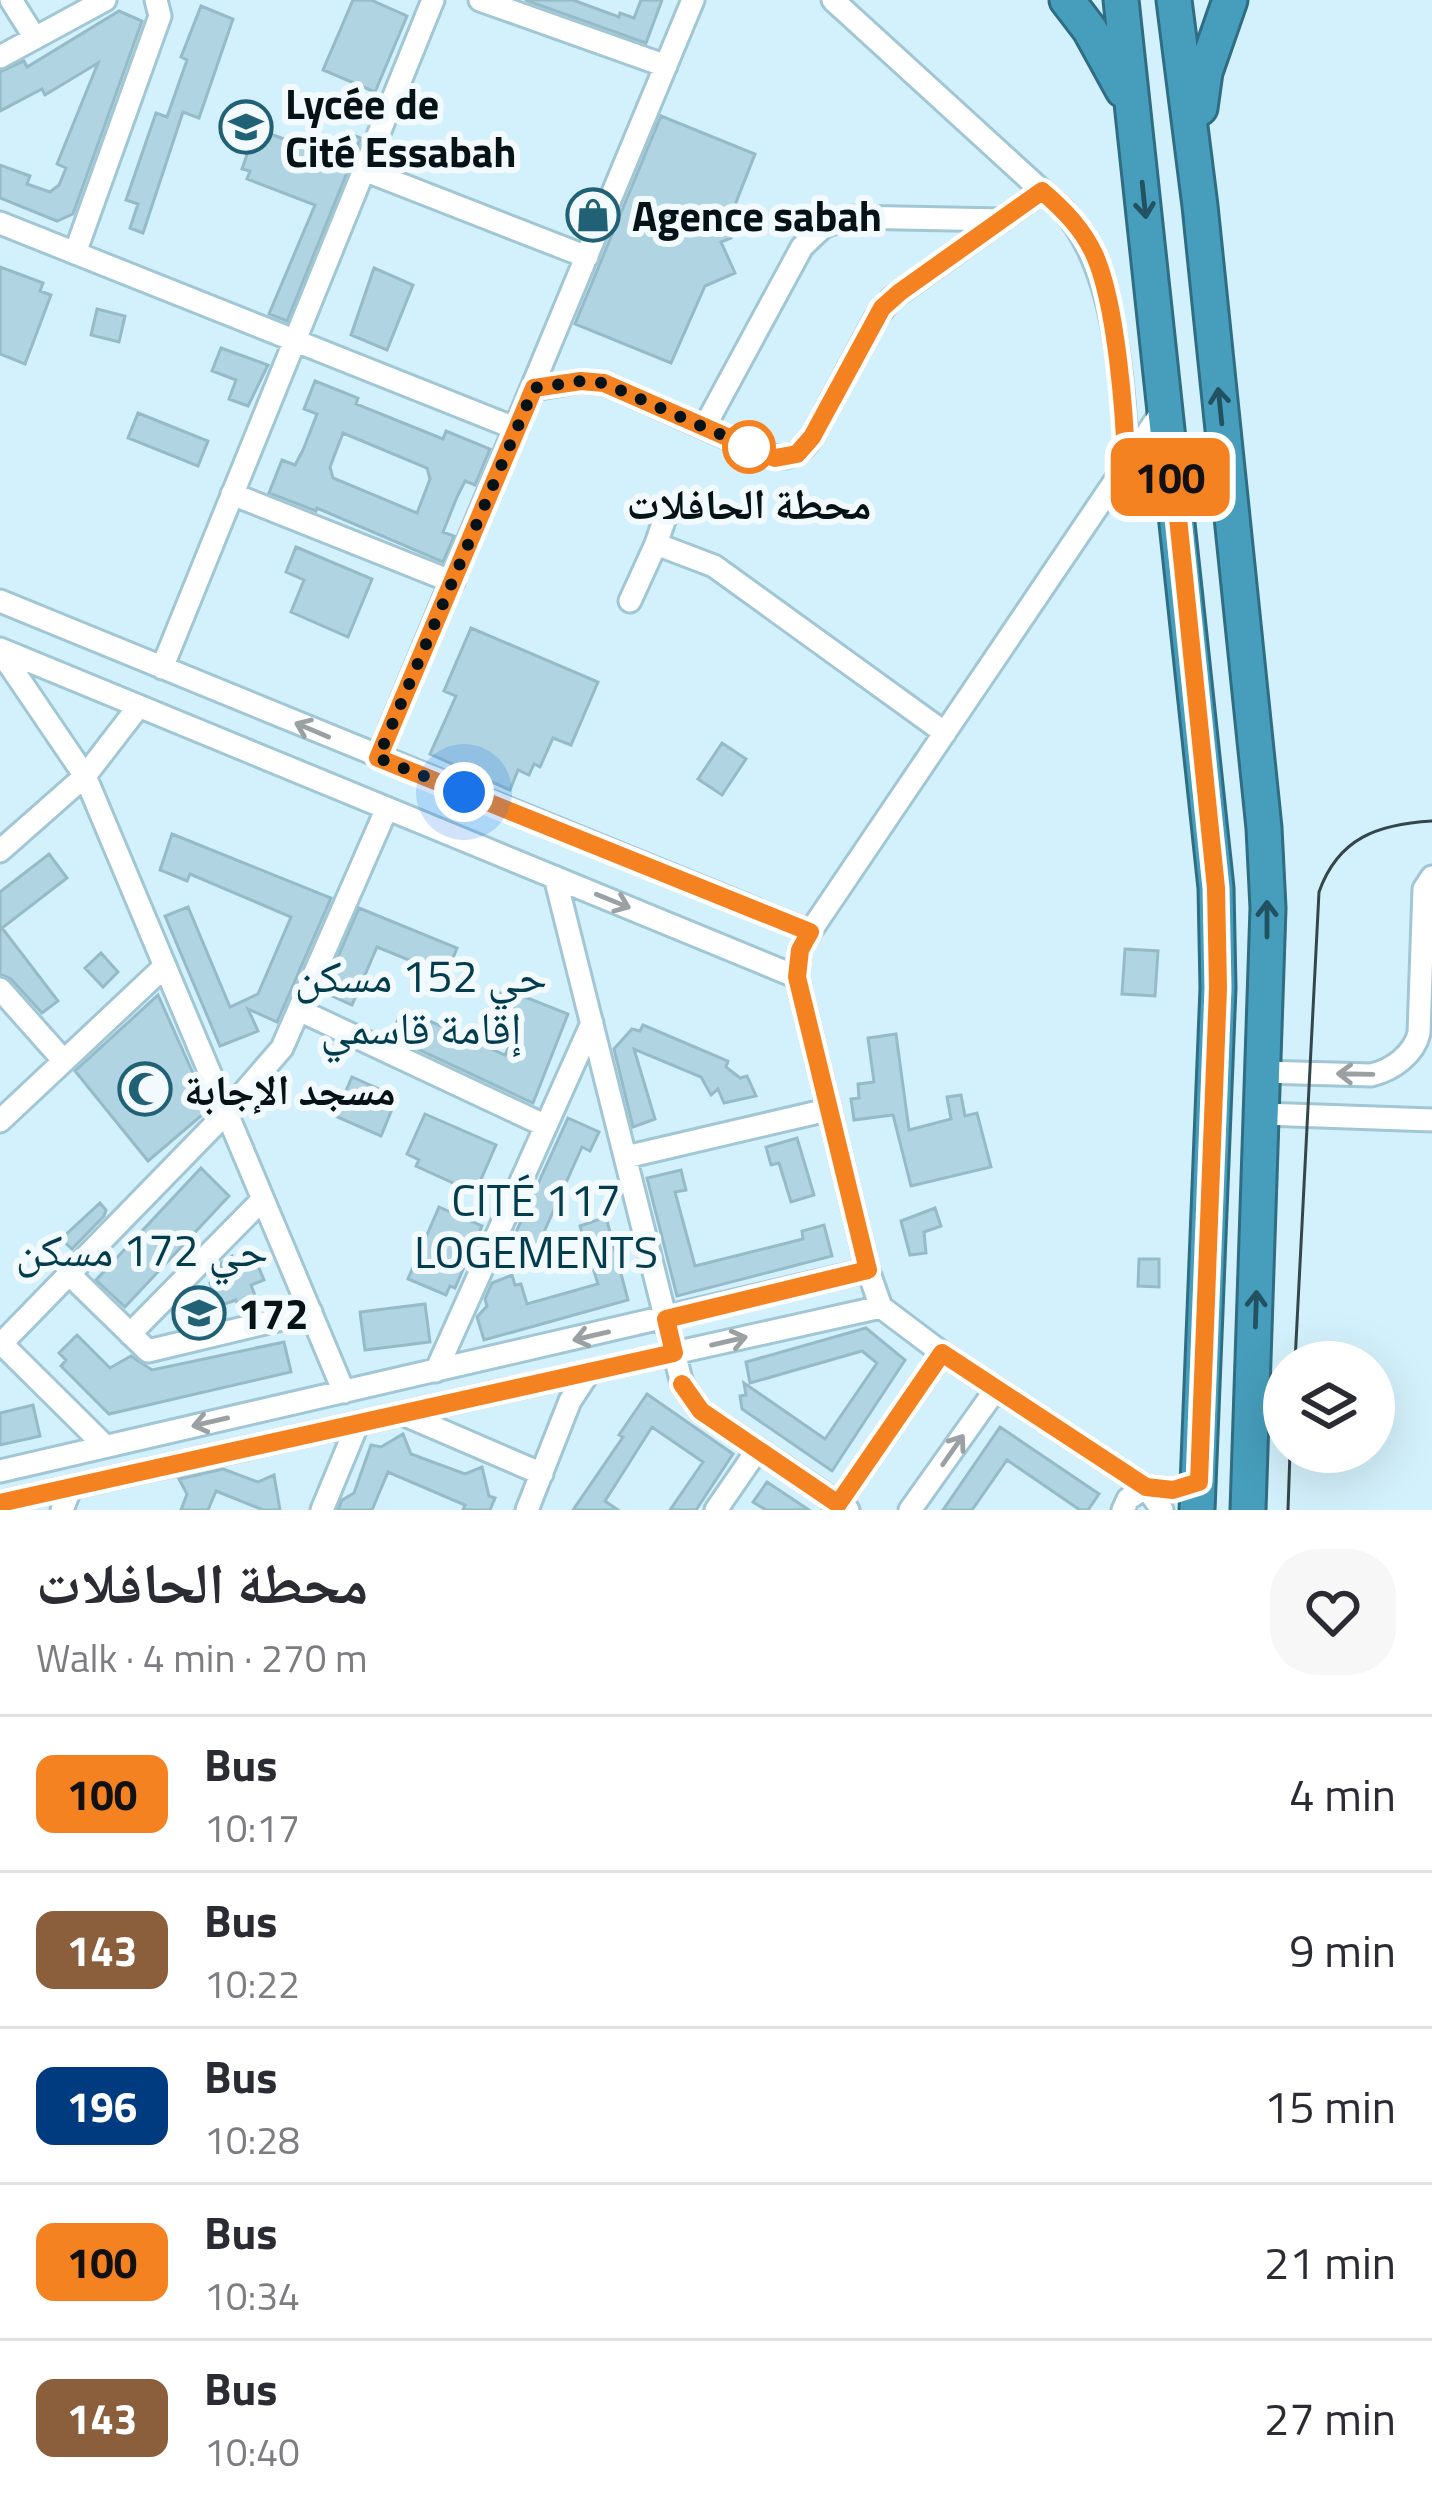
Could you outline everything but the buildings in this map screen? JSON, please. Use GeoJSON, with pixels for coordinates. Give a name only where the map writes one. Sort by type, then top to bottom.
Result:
{"type":"FeatureCollection","features":[{"type":"Feature","properties":{"kind":"highway"},"geometry":{"type":"LineString","coordinates":[[1067,0],[1109,60],[1135,113]]}},
{"type":"Feature","properties":{"kind":"highway"},"geometry":{"type":"LineString","coordinates":[[1121,0],[1216,888],[1218,988],[1198,1496]]}},
{"type":"Feature","properties":{"kind":"highway"},"geometry":{"type":"LineString","coordinates":[[1174,0],[1200,206],[1264,828],[1268,908],[1248,1510]]}},
{"type":"Feature","properties":{"kind":"highway"},"geometry":{"type":"LineString","coordinates":[[1200,206],[1198,120],[1205,72],[1230,0]]}},
{"type":"Feature","properties":{"kind":"street"},"geometry":{"type":"LineString","coordinates":[[11,0],[35,38]]}},
{"type":"Feature","properties":{"kind":"street"},"geometry":{"type":"LineString","coordinates":[[0,57],[105,0]]}},
{"type":"Feature","properties":{"kind":"street"},"geometry":{"type":"LineString","coordinates":[[75,253],[160,16],[156,0]]}},
{"type":"Feature","properties":{"kind":"street"},"geometry":{"type":"LineString","coordinates":[[162,668],[433,0]]}},
{"type":"Feature","properties":{"kind":"street"},"geometry":{"type":"LineString","coordinates":[[480,0],[666,66]]}},
{"type":"Feature","properties":{"kind":"street"},"geometry":{"type":"LineString","coordinates":[[378,758],[693,0]]}},
{"type":"Feature","properties":{"kind":"street"},"geometry":{"type":"LineString","coordinates":[[833,0],[1076,224],[1100,271],[1124,412],[1126,467]]}},
{"type":"Feature","properties":{"kind":"street"},"geometry":{"type":"LineString","coordinates":[[364,170],[587,257]]}},
{"type":"Feature","properties":{"kind":"street"},"geometry":{"type":"LineString","coordinates":[[534,388],[581,381],[604,383],[775,458],[797,454],[812,437],[882,308],[1042,191]]}},
{"type":"Feature","properties":{"kind":"street"},"geometry":{"type":"LineString","coordinates":[[705,427],[802,247],[823,227],[864,215],[1003,220]]}},
{"type":"Feature","properties":{"kind":"street"},"geometry":{"type":"LineString","coordinates":[[0,224],[517,429]]}},
{"type":"Feature","properties":{"kind":"street"},"geometry":{"type":"LineString","coordinates":[[1162,1510],[1146,1487],[942,1353],[881,1307],[827,1110],[797,977],[800,950],[810,932],[1166,405]]}},
{"type":"Feature","properties":{"kind":"street"},"geometry":{"type":"LineString","coordinates":[[1126,467],[1174,479]]}},
{"type":"Feature","properties":{"kind":"street"},"geometry":{"type":"LineString","coordinates":[[232,494],[453,583]]}},
{"type":"Feature","properties":{"kind":"street"},"geometry":{"type":"LineString","coordinates":[[629,601],[668,512]]}},
{"type":"Feature","properties":{"kind":"street"},"geometry":{"type":"LineString","coordinates":[[656,544],[715,566],[945,733]]}},
{"type":"Feature","properties":{"kind":"street"},"geometry":{"type":"LineString","coordinates":[[0,602],[810,932]]}},
{"type":"Feature","properties":{"kind":"street"},"geometry":{"type":"LineString","coordinates":[[0,650],[797,977]]}},
{"type":"Feature","properties":{"kind":"street"},"geometry":{"type":"LineString","coordinates":[[0,650],[85,776],[344,1392]]}},
{"type":"Feature","properties":{"kind":"street"},"geometry":{"type":"LineString","coordinates":[[0,851],[85,776],[139,706]]}},
{"type":"Feature","properties":{"kind":"street"},"geometry":{"type":"LineString","coordinates":[[104,1445],[1,1343],[226,1113],[282,1048],[387,808]]}},
{"type":"Feature","properties":{"kind":"street"},"geometry":{"type":"LineString","coordinates":[[1413,1050],[1419,1033],[1424,889],[1432,877]]}},
{"type":"Feature","properties":{"kind":"street"},"geometry":{"type":"LineString","coordinates":[[555,878],[674,1353],[690,1400],[840,1508],[942,1353]]}},
{"type":"Feature","properties":{"kind":"street"},"geometry":{"type":"LineString","coordinates":[[0,1121],[165,965]]}},
{"type":"Feature","properties":{"kind":"street"},"geometry":{"type":"LineString","coordinates":[[0,989],[64,1061]]}},
{"type":"Feature","properties":{"kind":"street"},"geometry":{"type":"LineString","coordinates":[[302,1011],[546,1126]]}},
{"type":"Feature","properties":{"kind":"street"},"geometry":{"type":"LineString","coordinates":[[436,1371],[592,1024]]}},
{"type":"Feature","properties":{"kind":"street"},"geometry":{"type":"LineString","coordinates":[[1264,1072],[1371,1075],[1388,1069],[1432,1034]]}},
{"type":"Feature","properties":{"kind":"street"},"geometry":{"type":"LineString","coordinates":[[626,1157],[827,1110]]}},
{"type":"Feature","properties":{"kind":"street"},"geometry":{"type":"LineString","coordinates":[[1262,1114],[1432,1120]]}},
{"type":"Feature","properties":{"kind":"street"},"geometry":{"type":"LineString","coordinates":[[130,1334],[263,1199]]}},
{"type":"Feature","properties":{"kind":"street"},"geometry":{"type":"LineString","coordinates":[[0,1471],[868,1270]]}},
{"type":"Feature","properties":{"kind":"street"},"geometry":{"type":"LineString","coordinates":[[69,1274],[148,1351],[311,1312]]}},
{"type":"Feature","properties":{"kind":"street"},"geometry":{"type":"LineString","coordinates":[[0,1503],[881,1307]]}},
{"type":"Feature","properties":{"kind":"street"},"geometry":{"type":"LineString","coordinates":[[533,1508],[571,1401],[590,1372]]}},
{"type":"Feature","properties":{"kind":"street"},"geometry":{"type":"LineString","coordinates":[[910,1510],[996,1389]]}},
{"type":"Feature","properties":{"kind":"street"},"geometry":{"type":"LineString","coordinates":[[403,1414],[542,1474]]}},
{"type":"Feature","properties":{"kind":"street"},"geometry":{"type":"LineString","coordinates":[[322,1510],[358,1423]]}},
{"type":"Feature","properties":{"kind":"street"},"geometry":{"type":"LineString","coordinates":[[716,1510],[758,1449]]}},
{"type":"Feature","properties":{"kind":"street"},"geometry":{"type":"LineString","coordinates":[[62,1510],[71,1487]]}},
{"type":"Feature","properties":{"kind":"street"},"geometry":{"type":"LineString","coordinates":[[1123,1510],[1128,1499],[1146,1487],[1198,1496]]}},
{"type":"Feature","properties":{"kind":"tram line"},"geometry":{"type":"LineString","coordinates":[[1296,1341],[1319,892],[1337,859],[1362,837],[1432,821]]}},
{"type":"Feature","properties":{"kind":"tram line"},"geometry":{"type":"LineString","coordinates":[[1288,1510],[1289,1473]]}},
{"type":"Feature","properties":{"kind":"bus line","name":"100"},"geometry":{"type":"LineString","coordinates":[[0,1503],[674,1353],[666,1319],[868,1270],[797,977],[796,963],[810,932],[378,758],[534,388],[581,381],[604,383],[775,458],[787,458],[806,447],[882,308],[1042,191],[1076,224],[1100,271],[1124,412],[1126,467],[1174,479],[1216,888],[1218,988],[1199,1482],[1173,1490],[1146,1487],[942,1353],[838,1504],[701,1411],[682,1384]]}},
{"type":"Feature","properties":{"kind":"place","name":"Lycée de Cité Essabah"},"geometry":{"type":"Point","coordinates":[246,127]}},
{"type":"Feature","properties":{"kind":"place","name":"Agence sabah"},"geometry":{"type":"Point","coordinates":[593,215]}},
{"type":"Feature","properties":{"kind":"place","name":"محطة الحافلات"},"geometry":{"type":"Point","coordinates":[749,447]}},
{"type":"Feature","properties":{"kind":"place","name":"مسجد الإجابة"},"geometry":{"type":"Point","coordinates":[145,1089]}},
{"type":"Feature","properties":{"kind":"place","name":"172"},"geometry":{"type":"Point","coordinates":[199,1313]}},
{"type":"Feature","properties":{"kind":"district","name":"حي 152 مسكن إقامة قاسمي"},"geometry":{"type":"Point","coordinates":[421,1001]}},
{"type":"Feature","properties":{"kind":"district","name":"CITÉ 117 LOGEMENTS"},"geometry":{"type":"Point","coordinates":[536,1225]}},
{"type":"Feature","properties":{"kind":"district","name":"حي 172 مسكن"},"geometry":{"type":"Point","coordinates":[142,1249]}},
{"type":"Feature","properties":{"kind":"route"},"geometry":{"type":"LineString","coordinates":[[464,792],[378,758],[534,388],[581,381],[604,383],[749,447]]}}]}
